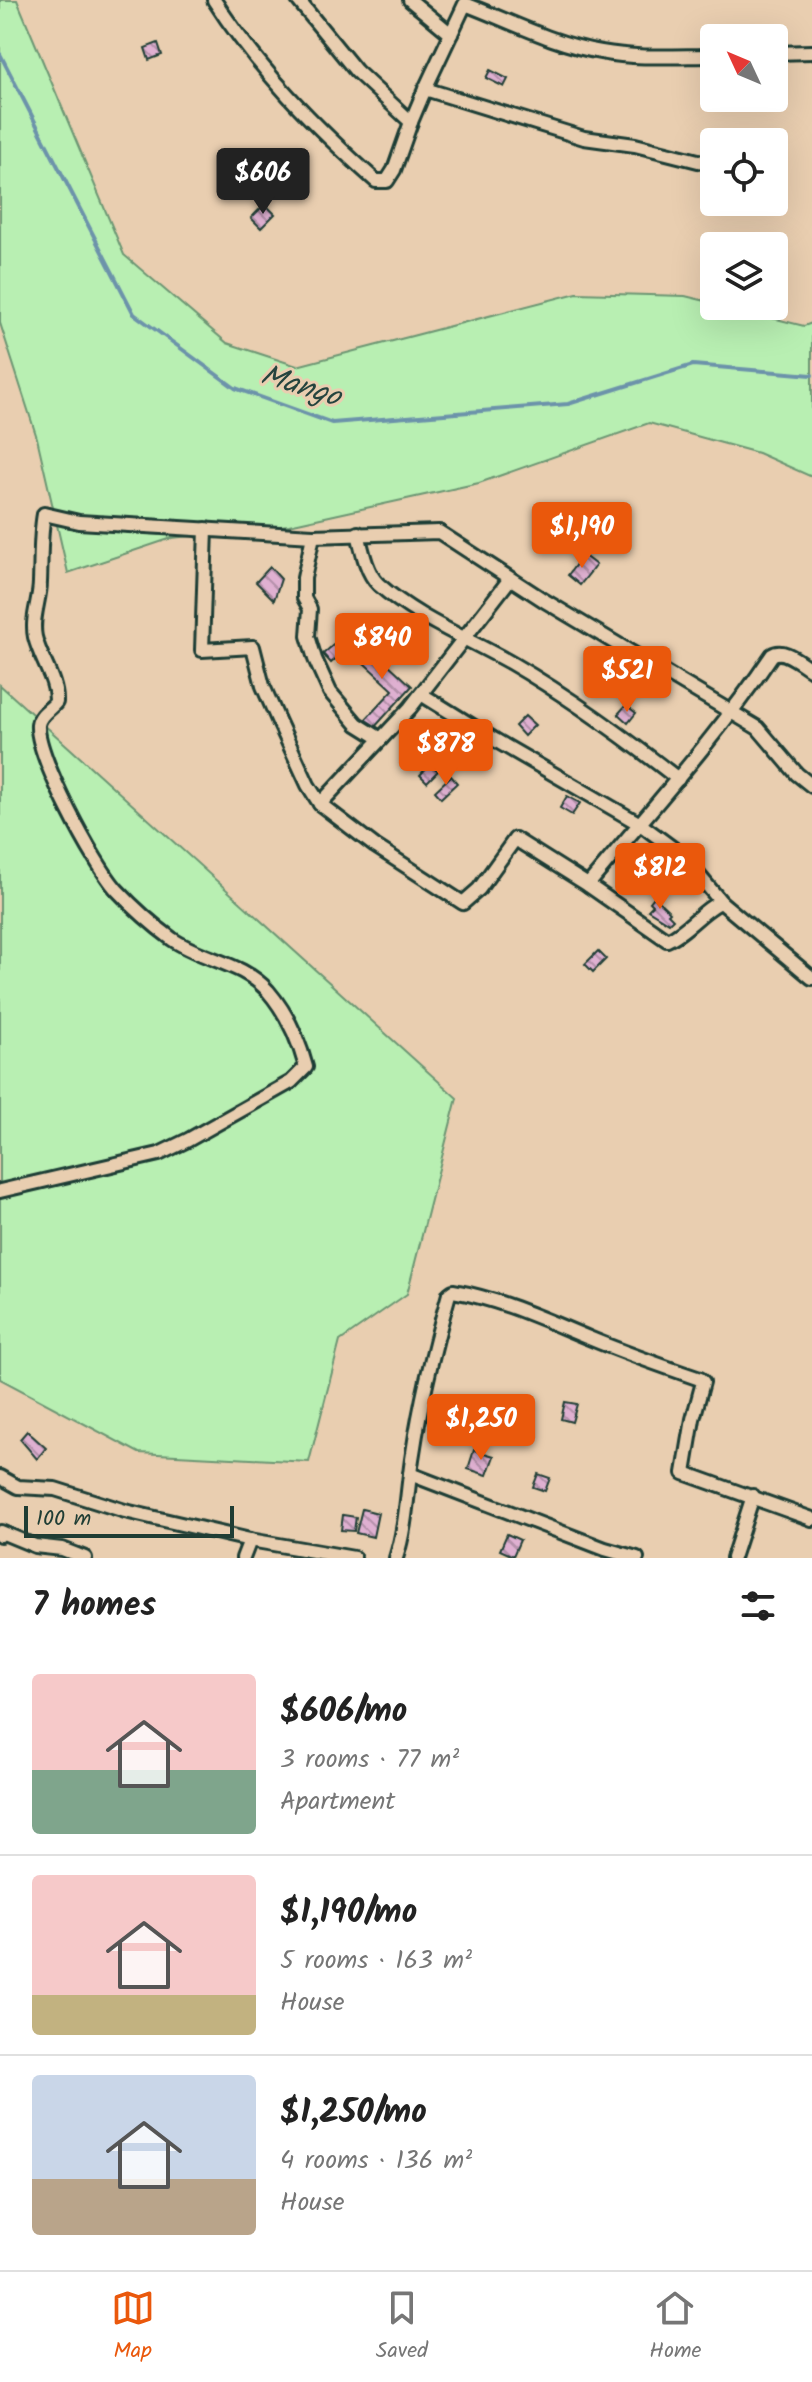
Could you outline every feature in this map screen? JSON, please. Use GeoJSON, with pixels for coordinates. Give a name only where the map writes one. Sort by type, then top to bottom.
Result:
{"type":"FeatureCollection","features":[{"type":"Feature","properties":{"kind":"street"},"geometry":{"type":"LineString","coordinates":[[214,0],[237,36],[281,89],[333,144],[376,181],[387,181],[394,170],[425,89],[465,4],[560,41],[601,52],[649,57],[700,56]]}},
{"type":"Feature","properties":{"kind":"street"},"geometry":{"type":"LineString","coordinates":[[298,0],[356,71],[411,122]]}},
{"type":"Feature","properties":{"kind":"street"},"geometry":{"type":"LineString","coordinates":[[410,0],[451,34]]}},
{"type":"Feature","properties":{"kind":"street"},"geometry":{"type":"LineString","coordinates":[[788,53],[812,52]]}},
{"type":"Feature","properties":{"kind":"street"},"geometry":{"type":"LineString","coordinates":[[425,89],[584,138],[635,145],[700,161]]}},
{"type":"Feature","properties":{"kind":"street"},"geometry":{"type":"LineString","coordinates":[[0,1191],[159,1154],[291,1082],[305,1070],[294,1032],[266,989],[227,963],[188,950],[168,936],[116,888],[68,806],[46,758],[39,734],[40,717],[56,702],[55,688],[34,634],[44,514],[79,522],[313,536],[439,532],[633,655],[758,728],[797,774],[812,786]]}},
{"type":"Feature","properties":{"kind":"street"},"geometry":{"type":"LineString","coordinates":[[206,529],[200,647],[205,650],[253,647],[263,686],[308,785],[320,804],[375,846],[463,903],[479,889],[515,839],[670,940],[721,902]]}},
{"type":"Feature","properties":{"kind":"street"},"geometry":{"type":"LineString","coordinates":[[358,533],[365,559],[380,585],[421,614],[583,707],[678,779]]}},
{"type":"Feature","properties":{"kind":"street"},"geometry":{"type":"LineString","coordinates":[[313,536],[304,598],[310,609],[308,636],[315,659],[330,692],[357,724],[381,739]]}},
{"type":"Feature","properties":{"kind":"street"},"geometry":{"type":"LineString","coordinates":[[320,804],[421,694],[510,579]]}},
{"type":"Feature","properties":{"kind":"street"},"geometry":{"type":"LineString","coordinates":[[588,885],[678,779],[777,652],[783,652],[812,670]]}},
{"type":"Feature","properties":{"kind":"street"},"geometry":{"type":"LineString","coordinates":[[421,694],[640,824],[682,855],[721,902],[812,978]]}},
{"type":"Feature","properties":{"kind":"street"},"geometry":{"type":"LineString","coordinates":[[396,1558],[403,1535],[419,1416],[434,1348],[449,1294],[453,1291],[499,1302],[700,1379],[703,1382],[684,1473],[812,1519]]}},
{"type":"Feature","properties":{"kind":"street"},"geometry":{"type":"LineString","coordinates":[[410,1474],[605,1549],[637,1558]]}},
{"type":"Feature","properties":{"kind":"street"},"geometry":{"type":"LineString","coordinates":[[0,1477],[18,1487],[55,1489],[125,1511],[250,1540],[354,1558]]}},
{"type":"Feature","properties":{"kind":"street"},"geometry":{"type":"LineString","coordinates":[[733,1558],[753,1496]]}},
{"type":"Feature","properties":{"kind":"street"},"geometry":{"type":"LineString","coordinates":[[0,1535],[1,1532],[35,1546],[62,1549],[85,1558]]}},
{"type":"Feature","properties":{"kind":"street"},"geometry":{"type":"LineString","coordinates":[[243,1558],[250,1540]]}},
{"type":"Feature","properties":{"kind":"green space"},"geometry":{"type":"Polygon","coordinates":[[[0,0],[17,0],[124,255],[227,343],[297,366],[577,293],[685,296],[700,300],[700,320],[780,320],[804,326],[812,323],[812,477],[758,453],[649,423],[479,483],[289,525],[172,538],[68,573],[37,438],[0,323],[0,0]]]}},
{"type":"Feature","properties":{"kind":"green space"},"geometry":{"type":"Polygon","coordinates":[[[0,685],[457,1098],[407,1294],[340,1341],[309,1462],[139,1453],[0,1379],[0,685]]]}},
{"type":"Feature","properties":{"kind":"building"},"geometry":{"type":"Polygon","coordinates":[[[158,43],[162,55],[149,60],[145,48],[158,43]]]}},
{"type":"Feature","properties":{"kind":"building"},"geometry":{"type":"Polygon","coordinates":[[[490,70],[508,79],[504,87],[486,78],[490,70]]]}},
{"type":"Feature","properties":{"kind":"building"},"geometry":{"type":"Polygon","coordinates":[[[265,204],[275,214],[261,228],[251,218],[265,204]]]}},
{"type":"Feature","properties":{"kind":"building"},"geometry":{"type":"Polygon","coordinates":[[[583,555],[596,565],[580,585],[568,575],[583,555]]]}},
{"type":"Feature","properties":{"kind":"building"},"geometry":{"type":"Polygon","coordinates":[[[270,567],[281,579],[274,600],[256,582],[270,567]]]}},
{"type":"Feature","properties":{"kind":"building"},"geometry":{"type":"Polygon","coordinates":[[[349,631],[357,640],[331,663],[323,654],[349,631]]]}},
{"type":"Feature","properties":{"kind":"building"},"geometry":{"type":"Polygon","coordinates":[[[361,639],[412,686],[373,729],[364,721],[393,690],[350,650],[361,639]]]}},
{"type":"Feature","properties":{"kind":"building"},"geometry":{"type":"Polygon","coordinates":[[[626,705],[636,713],[628,723],[618,714],[626,705]]]}},
{"type":"Feature","properties":{"kind":"building"},"geometry":{"type":"Polygon","coordinates":[[[525,716],[535,725],[524,736],[515,726],[525,716]]]}},
{"type":"Feature","properties":{"kind":"building"},"geometry":{"type":"Polygon","coordinates":[[[430,764],[438,771],[427,782],[420,775],[430,764]]]}},
{"type":"Feature","properties":{"kind":"building"},"geometry":{"type":"Polygon","coordinates":[[[451,776],[457,783],[441,798],[435,791],[451,776]]]}},
{"type":"Feature","properties":{"kind":"building"},"geometry":{"type":"Polygon","coordinates":[[[567,796],[580,803],[572,815],[560,808],[567,796]]]}},
{"type":"Feature","properties":{"kind":"building"},"geometry":{"type":"Polygon","coordinates":[[[654,897],[670,912],[668,914],[673,919],[669,923],[648,910],[653,905],[650,902],[654,897]]]}},
{"type":"Feature","properties":{"kind":"building"},"geometry":{"type":"Polygon","coordinates":[[[598,951],[606,959],[593,972],[585,964],[598,951]]]}},
{"type":"Feature","properties":{"kind":"building"},"geometry":{"type":"Polygon","coordinates":[[[565,1402],[577,1404],[572,1422],[561,1419],[565,1402]]]}},
{"type":"Feature","properties":{"kind":"building"},"geometry":{"type":"Polygon","coordinates":[[[27,1431],[46,1448],[37,1459],[20,1439],[27,1431]]]}},
{"type":"Feature","properties":{"kind":"building"},"geometry":{"type":"Polygon","coordinates":[[[474,1450],[494,1456],[487,1475],[468,1469],[474,1450]]]}},
{"type":"Feature","properties":{"kind":"building"},"geometry":{"type":"Polygon","coordinates":[[[538,1474],[550,1478],[545,1491],[533,1487],[538,1474]]]}},
{"type":"Feature","properties":{"kind":"building"},"geometry":{"type":"Polygon","coordinates":[[[362,1509],[378,1513],[373,1537],[356,1533],[362,1509]]]}},
{"type":"Feature","properties":{"kind":"building"},"geometry":{"type":"Polygon","coordinates":[[[343,1515],[356,1517],[354,1531],[341,1530],[343,1515]]]}},
{"type":"Feature","properties":{"kind":"building"},"geometry":{"type":"Polygon","coordinates":[[[507,1534],[520,1540],[513,1556],[500,1550],[507,1534]]]}},
{"type":"Feature","properties":{"kind":"waterway","name":"Mango"},"geometry":{"type":"LineString","coordinates":[[0,54],[134,314],[235,388],[332,423],[568,404],[693,365],[812,375]]}}]}
